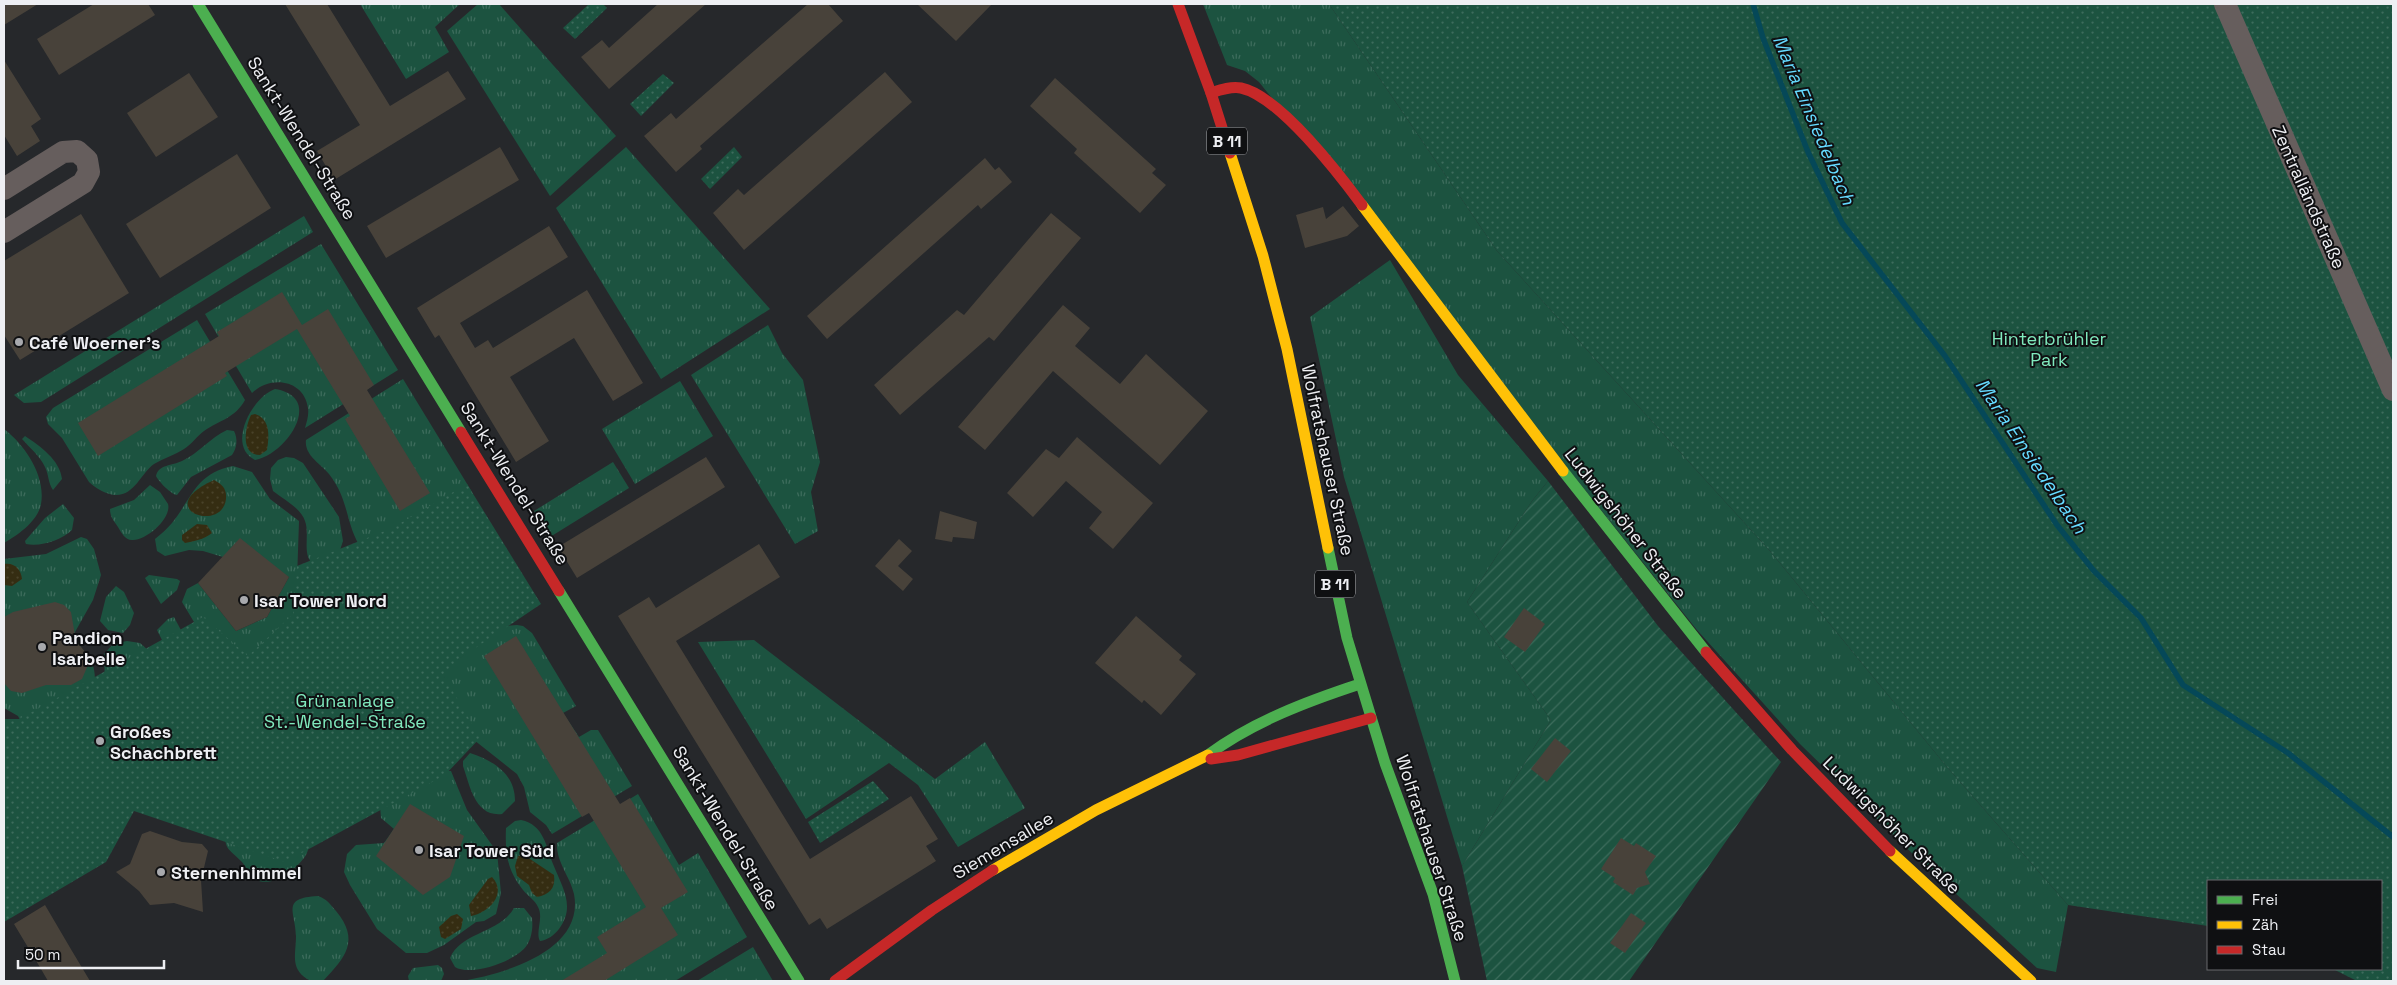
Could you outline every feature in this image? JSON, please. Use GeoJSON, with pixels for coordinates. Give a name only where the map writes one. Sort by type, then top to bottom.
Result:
{"type":"FeatureCollection","features":[{"type":"Feature","properties":{"kind":"street","name":"Sankt-Wendel-Straße"},"geometry":{"type":"LineString","coordinates":[[198,4],[799,981]]}},
{"type":"Feature","properties":{"kind":"street","name":"Wolfratshauser Straße"},"geometry":{"type":"LineString","coordinates":[[1178,4],[1211,93],[1263,256],[1282,324],[1347,638],[1371,718],[1433,894],[1455,981]]}},
{"type":"Feature","properties":{"kind":"street","name":"Zentralländstraße"},"geometry":{"type":"LineString","coordinates":[[2225,4],[2393,390]]}},
{"type":"Feature","properties":{"kind":"street","name":"Ludwigshöher Straße"},"geometry":{"type":"LineString","coordinates":[[1211,93],[1229,88],[1242,88],[1261,97],[1296,129],[1338,173],[1580,494],[1692,636],[1792,750],[1900,860],[2031,981]]}},
{"type":"Feature","properties":{"kind":"street"},"geometry":{"type":"LineString","coordinates":[[4,189],[63,152],[77,151],[87,160],[89,172],[83,183],[4,232]]}},
{"type":"Feature","properties":{"kind":"street","name":"Siemensallee"},"geometry":{"type":"LineString","coordinates":[[835,981],[925,915],[989,872],[1096,810],[1202,760],[1231,738],[1323,696],[1360,684]]}},
{"type":"Feature","properties":{"kind":"street","name":"Siemensallee"},"geometry":{"type":"LineString","coordinates":[[1202,760],[1238,755],[1371,718]]}},
{"type":"Feature","properties":{"kind":"green space"},"geometry":{"type":"Polygon","coordinates":[[[360,4],[460,4],[435,27],[449,52],[406,79],[360,4]]]}},
{"type":"Feature","properties":{"kind":"green space"},"geometry":{"type":"Polygon","coordinates":[[[478,4],[499,4],[616,136],[550,196],[447,31],[478,4]]]}},
{"type":"Feature","properties":{"kind":"green space"},"geometry":{"type":"Polygon","coordinates":[[[589,4],[603,4],[607,8],[575,39],[563,28],[589,4]]]}},
{"type":"Feature","properties":{"kind":"green space"},"geometry":{"type":"Polygon","coordinates":[[[1203,4],[1329,4],[1497,251],[1770,551],[1947,767],[2068,905],[2056,972],[2037,968],[1917,858],[1800,744],[1697,630],[1259,82],[1245,71],[1227,65],[1203,4]]]}},
{"type":"Feature","properties":{"kind":"green space","name":"Hinterbrühler Park"},"geometry":{"type":"Polygon","coordinates":[[[1329,4],[2393,4],[2393,981],[2357,981],[2335,970],[2382,970],[2382,880],[2207,880],[2207,926],[2068,905],[1947,767],[1770,551],[1497,251],[1329,4]]]}},
{"type":"Feature","properties":{"kind":"green space"},"geometry":{"type":"Polygon","coordinates":[[[663,74],[674,83],[641,116],[630,104],[663,74]]]}},
{"type":"Feature","properties":{"kind":"green space"},"geometry":{"type":"Polygon","coordinates":[[[626,147],[770,309],[661,379],[556,208],[626,147]]]}},
{"type":"Feature","properties":{"kind":"green space"},"geometry":{"type":"Polygon","coordinates":[[[734,147],[742,157],[710,189],[701,179],[734,147]]]}},
{"type":"Feature","properties":{"kind":"green space"},"geometry":{"type":"Polygon","coordinates":[[[304,216],[313,232],[41,402],[24,403],[14,395],[304,216]]]}},
{"type":"Feature","properties":{"kind":"green space"},"geometry":{"type":"Polygon","coordinates":[[[321,244],[398,370],[305,428],[308,408],[305,398],[300,391],[293,386],[277,382],[259,387],[252,393],[205,314],[321,244]]]}},
{"type":"Feature","properties":{"kind":"green space"},"geometry":{"type":"Polygon","coordinates":[[[1390,260],[1458,375],[1548,481],[1532,501],[1467,602],[1551,720],[1462,866],[1344,477],[1310,317],[1390,260]]]}},
{"type":"Feature","properties":{"kind":"green space"},"geometry":{"type":"Polygon","coordinates":[[[197,320],[245,400],[237,411],[204,431],[187,447],[154,464],[133,488],[123,494],[116,495],[98,489],[89,482],[62,438],[48,424],[46,417],[53,408],[197,320]]]}},
{"type":"Feature","properties":{"kind":"green space"},"geometry":{"type":"Polygon","coordinates":[[[768,325],[782,353],[803,380],[820,462],[811,492],[818,531],[795,544],[691,375],[768,325]]]}},
{"type":"Feature","properties":{"kind":"green space"},"geometry":{"type":"Polygon","coordinates":[[[403,379],[472,492],[359,545],[351,527],[344,501],[335,483],[329,474],[310,455],[306,440],[403,379]]]}},
{"type":"Feature","properties":{"kind":"green space"},"geometry":{"type":"Polygon","coordinates":[[[680,381],[713,436],[635,484],[602,429],[680,381]]]}},
{"type":"Feature","properties":{"kind":"green space"},"geometry":{"type":"Polygon","coordinates":[[[275,389],[290,394],[297,403],[299,413],[296,425],[289,437],[279,448],[267,456],[255,460],[247,453],[243,444],[246,422],[258,402],[275,389]]]}},
{"type":"Feature","properties":{"kind":"green space"},"geometry":{"type":"Polygon","coordinates":[[[4,429],[26,452],[32,462],[37,472],[42,493],[39,510],[32,522],[4,543],[4,429]]]}},
{"type":"Feature","properties":{"kind":"green space"},"geometry":{"type":"Polygon","coordinates":[[[227,430],[234,431],[236,437],[236,446],[232,455],[191,477],[177,495],[162,484],[156,476],[160,469],[188,458],[227,430]]]}},
{"type":"Feature","properties":{"kind":"green space"},"geometry":{"type":"Polygon","coordinates":[[[25,436],[43,449],[57,466],[62,479],[53,490],[43,463],[22,439],[25,436]]]}},
{"type":"Feature","properties":{"kind":"green space"},"geometry":{"type":"Polygon","coordinates":[[[286,457],[294,458],[303,463],[339,517],[343,541],[339,553],[312,563],[309,559],[307,554],[307,532],[303,516],[296,508],[273,491],[270,479],[271,468],[278,460],[286,457]]]}},
{"type":"Feature","properties":{"kind":"green space"},"geometry":{"type":"Polygon","coordinates":[[[613,462],[629,488],[550,537],[534,511],[613,462]]]}},
{"type":"Feature","properties":{"kind":"green space"},"geometry":{"type":"Polygon","coordinates":[[[233,466],[252,472],[270,499],[299,521],[296,609],[265,668],[203,637],[182,602],[187,589],[198,583],[236,631],[267,617],[289,577],[203,551],[189,550],[165,556],[157,551],[155,539],[172,523],[203,481],[221,469],[233,466]]]}},
{"type":"Feature","properties":{"kind":"green space"},"geometry":{"type":"Polygon","coordinates":[[[1548,481],[1658,626],[1781,762],[1629,981],[1487,981],[1462,866],[1551,720],[1467,602],[1532,501],[1548,481]]]}},
{"type":"Feature","properties":{"kind":"green space","name":"Grünanlage St.-Wendel-Straße"},"geometry":{"type":"Polygon","coordinates":[[[467,484],[541,604],[459,659],[444,676],[480,738],[445,775],[285,862],[134,811],[106,862],[4,922],[4,719],[19,719],[203,617],[248,656],[293,614],[297,566],[392,528],[467,484]]]}},
{"type":"Feature","properties":{"kind":"green space"},"geometry":{"type":"Polygon","coordinates":[[[150,485],[160,492],[168,504],[166,516],[151,533],[138,539],[127,539],[114,521],[110,509],[134,500],[150,485]]]}},
{"type":"Feature","properties":{"kind":"green space"},"geometry":{"type":"Polygon","coordinates":[[[63,504],[74,518],[72,530],[63,537],[51,542],[26,544],[25,541],[45,518],[63,504]]]}},
{"type":"Feature","properties":{"kind":"green space"},"geometry":{"type":"Polygon","coordinates":[[[81,537],[87,539],[94,549],[101,575],[93,600],[75,632],[77,640],[90,659],[95,680],[25,729],[18,716],[4,708],[4,559],[46,554],[81,537]]]}},
{"type":"Feature","properties":{"kind":"green space"},"geometry":{"type":"Polygon","coordinates":[[[149,575],[177,579],[180,581],[177,590],[161,604],[145,578],[149,575]]]}},
{"type":"Feature","properties":{"kind":"green space"},"geometry":{"type":"Polygon","coordinates":[[[116,586],[124,592],[134,613],[130,625],[123,633],[108,630],[100,621],[106,597],[116,586]]]}},
{"type":"Feature","properties":{"kind":"green space"},"geometry":{"type":"Polygon","coordinates":[[[174,617],[183,634],[164,644],[157,630],[168,619],[174,617]]]}},
{"type":"Feature","properties":{"kind":"green space"},"geometry":{"type":"Polygon","coordinates":[[[504,626],[523,626],[532,633],[576,706],[563,713],[579,737],[591,730],[598,730],[632,786],[552,834],[546,825],[530,812],[524,787],[517,774],[474,740],[455,708],[442,671],[504,626]]]}},
{"type":"Feature","properties":{"kind":"green space"},"geometry":{"type":"Polygon","coordinates":[[[754,640],[935,779],[985,742],[1025,808],[958,847],[918,785],[889,763],[806,819],[698,642],[754,640]]]}},
{"type":"Feature","properties":{"kind":"green space"},"geometry":{"type":"Polygon","coordinates":[[[127,641],[140,643],[149,651],[105,682],[104,654],[113,644],[127,641]]]}},
{"type":"Feature","properties":{"kind":"green space"},"geometry":{"type":"Polygon","coordinates":[[[470,753],[487,760],[502,770],[511,783],[515,801],[502,814],[493,814],[486,811],[475,799],[463,766],[463,761],[470,753]]]}},
{"type":"Feature","properties":{"kind":"green space"},"geometry":{"type":"Polygon","coordinates":[[[442,771],[451,771],[467,810],[497,852],[501,893],[496,914],[484,921],[476,922],[444,945],[427,953],[406,953],[377,929],[350,885],[344,872],[347,854],[356,845],[384,843],[394,829],[381,818],[380,805],[442,771]]]}},
{"type":"Feature","properties":{"kind":"green space"},"geometry":{"type":"Polygon","coordinates":[[[873,781],[889,799],[820,843],[808,822],[873,781]]]}},
{"type":"Feature","properties":{"kind":"green space"},"geometry":{"type":"Polygon","coordinates":[[[638,794],[679,865],[698,853],[747,937],[675,981],[461,981],[479,978],[519,965],[538,956],[554,945],[567,931],[574,914],[574,894],[561,863],[557,843],[638,794]]]}},
{"type":"Feature","properties":{"kind":"green space"},"geometry":{"type":"Polygon","coordinates":[[[521,820],[535,826],[543,837],[566,896],[567,904],[564,921],[559,929],[546,940],[540,941],[538,933],[540,911],[535,902],[518,883],[508,861],[506,828],[515,821],[521,820]]]}},
{"type":"Feature","properties":{"kind":"green space"},"geometry":{"type":"Polygon","coordinates":[[[223,829],[310,840],[305,856],[295,868],[282,877],[268,882],[255,879],[249,873],[243,863],[228,848],[223,829]]]}},
{"type":"Feature","properties":{"kind":"green space"},"geometry":{"type":"Polygon","coordinates":[[[318,896],[328,902],[343,921],[348,940],[344,956],[323,981],[311,981],[299,972],[295,962],[296,936],[293,908],[294,903],[299,900],[318,896]]]}},
{"type":"Feature","properties":{"kind":"green space"},"geometry":{"type":"Polygon","coordinates":[[[514,908],[524,908],[532,918],[530,939],[522,951],[504,962],[482,969],[462,970],[455,967],[450,958],[455,949],[471,937],[500,923],[514,908]]]}},
{"type":"Feature","properties":{"kind":"green space"},"geometry":{"type":"Polygon","coordinates":[[[753,947],[773,981],[697,981],[753,947]]]}},
{"type":"Feature","properties":{"kind":"green space"},"geometry":{"type":"Polygon","coordinates":[[[438,965],[442,968],[444,974],[441,981],[409,981],[408,976],[413,968],[438,965]]]}},
{"type":"Feature","properties":{"kind":"sand"},"geometry":{"type":"Polygon","coordinates":[[[255,414],[264,420],[268,429],[267,450],[260,455],[254,454],[249,450],[246,440],[249,420],[251,415],[255,414]]]}},
{"type":"Feature","properties":{"kind":"sand"},"geometry":{"type":"Polygon","coordinates":[[[214,480],[222,485],[226,492],[226,499],[222,509],[213,515],[194,514],[189,508],[188,500],[196,491],[214,480]]]}},
{"type":"Feature","properties":{"kind":"sand"},"geometry":{"type":"Polygon","coordinates":[[[197,524],[207,525],[212,533],[196,541],[185,543],[182,540],[182,535],[197,524]]]}},
{"type":"Feature","properties":{"kind":"sand"},"geometry":{"type":"Polygon","coordinates":[[[4,564],[11,564],[16,567],[22,579],[12,586],[4,585],[4,564]]]}},
{"type":"Feature","properties":{"kind":"sand"},"geometry":{"type":"Polygon","coordinates":[[[524,855],[554,875],[553,887],[545,895],[537,897],[532,893],[529,885],[517,876],[515,866],[518,856],[524,855]]]}},
{"type":"Feature","properties":{"kind":"sand"},"geometry":{"type":"Polygon","coordinates":[[[492,877],[498,890],[494,902],[484,911],[471,916],[469,905],[488,879],[492,877]]]}},
{"type":"Feature","properties":{"kind":"sand"},"geometry":{"type":"Polygon","coordinates":[[[457,914],[463,919],[461,929],[445,939],[441,937],[439,927],[451,916],[457,914]]]}},
{"type":"Feature","properties":{"kind":"building"},"geometry":{"type":"Polygon","coordinates":[[[4,4],[38,4],[4,25],[4,4]]]}},
{"type":"Feature","properties":{"kind":"building"},"geometry":{"type":"Polygon","coordinates":[[[94,4],[148,4],[155,15],[59,75],[37,39],[94,4]]]}},
{"type":"Feature","properties":{"kind":"building"},"geometry":{"type":"Polygon","coordinates":[[[285,4],[327,4],[390,106],[448,71],[466,99],[334,180],[317,151],[360,125],[285,4]]]}},
{"type":"Feature","properties":{"kind":"building"},"geometry":{"type":"Polygon","coordinates":[[[658,4],[706,4],[609,89],[581,57],[602,40],[609,48],[658,4]]]}},
{"type":"Feature","properties":{"kind":"building"},"geometry":{"type":"Polygon","coordinates":[[[808,4],[828,4],[843,21],[700,146],[702,149],[676,172],[644,136],[671,113],[676,119],[808,4]]]}},
{"type":"Feature","properties":{"kind":"building"},"geometry":{"type":"Polygon","coordinates":[[[917,4],[992,4],[956,41],[917,4]]]}},
{"type":"Feature","properties":{"kind":"building"},"geometry":{"type":"Polygon","coordinates":[[[4,60],[41,119],[31,126],[40,141],[17,156],[4,135],[4,60]]]}},
{"type":"Feature","properties":{"kind":"building"},"geometry":{"type":"Polygon","coordinates":[[[885,72],[912,102],[744,250],[713,213],[738,189],[744,195],[885,72]]]}},
{"type":"Feature","properties":{"kind":"building"},"geometry":{"type":"Polygon","coordinates":[[[189,73],[218,117],[156,157],[127,113],[189,73]]]}},
{"type":"Feature","properties":{"kind":"building"},"geometry":{"type":"Polygon","coordinates":[[[1055,78],[1156,169],[1152,173],[1166,185],[1140,213],[1074,153],[1077,149],[1030,106],[1055,78]]]}},
{"type":"Feature","properties":{"kind":"building"},"geometry":{"type":"Polygon","coordinates":[[[500,147],[519,180],[386,258],[367,226],[500,147]]]}},
{"type":"Feature","properties":{"kind":"building"},"geometry":{"type":"Polygon","coordinates":[[[237,154],[271,208],[160,278],[126,224],[237,154]]]}},
{"type":"Feature","properties":{"kind":"building"},"geometry":{"type":"Polygon","coordinates":[[[985,158],[995,170],[999,167],[1012,182],[981,209],[978,205],[827,339],[807,316],[985,158]]]}},
{"type":"Feature","properties":{"kind":"building"},"geometry":{"type":"Polygon","coordinates":[[[1343,206],[1359,226],[1347,236],[1305,248],[1296,215],[1323,207],[1326,219],[1343,206]]]}},
{"type":"Feature","properties":{"kind":"building"},"geometry":{"type":"Polygon","coordinates":[[[1051,213],[1081,238],[994,341],[989,337],[900,415],[874,385],[957,310],[964,315],[1051,213]]]}},
{"type":"Feature","properties":{"kind":"building"},"geometry":{"type":"Polygon","coordinates":[[[81,214],[129,293],[20,360],[4,335],[4,261],[81,214]]]}},
{"type":"Feature","properties":{"kind":"building"},"geometry":{"type":"Polygon","coordinates":[[[549,226],[568,257],[460,323],[475,348],[488,340],[493,348],[587,290],[643,383],[613,401],[574,338],[510,377],[549,441],[516,462],[439,335],[435,338],[417,308],[549,226]]]}},
{"type":"Feature","properties":{"kind":"building"},"geometry":{"type":"Polygon","coordinates":[[[282,292],[302,325],[328,309],[374,385],[367,390],[430,493],[400,511],[345,419],[350,416],[297,329],[225,373],[227,376],[98,456],[78,423],[219,336],[217,332],[282,292]]]}},
{"type":"Feature","properties":{"kind":"building"},"geometry":{"type":"Polygon","coordinates":[[[1063,305],[1090,328],[1075,346],[1120,384],[1146,354],[1208,411],[1160,465],[1053,371],[985,450],[958,427],[1063,305]]]}},
{"type":"Feature","properties":{"kind":"building"},"geometry":{"type":"Polygon","coordinates":[[[1077,437],[1153,503],[1113,549],[1089,528],[1102,512],[1066,481],[1033,517],[1007,493],[1046,449],[1059,458],[1077,437]]]}},
{"type":"Feature","properties":{"kind":"building"},"geometry":{"type":"Polygon","coordinates":[[[706,457],[725,487],[577,578],[558,547],[706,457]]]}},
{"type":"Feature","properties":{"kind":"building"},"geometry":{"type":"Polygon","coordinates":[[[940,511],[977,522],[974,539],[953,537],[952,542],[935,539],[940,511]]]}},
{"type":"Feature","properties":{"kind":"building","name":"Isar Tower Nord"},"geometry":{"type":"Polygon","coordinates":[[[240,538],[289,577],[267,617],[236,631],[198,583],[240,538]]]}},
{"type":"Feature","properties":{"kind":"building"},"geometry":{"type":"Polygon","coordinates":[[[899,539],[912,551],[898,566],[913,579],[903,591],[875,566],[899,539]]]}},
{"type":"Feature","properties":{"kind":"building"},"geometry":{"type":"Polygon","coordinates":[[[759,544],[780,577],[676,641],[810,859],[911,796],[938,839],[926,846],[936,861],[827,929],[820,918],[809,925],[618,616],[649,597],[656,608],[759,544]]]}},
{"type":"Feature","properties":{"kind":"building","name":"Pandion Isarbelle"},"geometry":{"type":"Polygon","coordinates":[[[55,602],[64,605],[71,612],[76,641],[86,653],[88,665],[82,679],[71,685],[46,685],[22,693],[11,691],[4,683],[4,617],[13,612],[55,602]]]}},
{"type":"Feature","properties":{"kind":"building"},"geometry":{"type":"Polygon","coordinates":[[[1524,608],[1545,624],[1525,652],[1504,637],[1524,608]]]}},
{"type":"Feature","properties":{"kind":"building"},"geometry":{"type":"Polygon","coordinates":[[[1136,616],[1182,656],[1179,660],[1196,674],[1161,715],[1144,700],[1142,703],[1095,663],[1136,616]]]}},
{"type":"Feature","properties":{"kind":"building"},"geometry":{"type":"Polygon","coordinates":[[[516,636],[620,804],[630,798],[688,892],[661,908],[678,935],[604,981],[561,981],[607,953],[597,937],[646,907],[589,813],[582,817],[484,656],[516,636]]]}},
{"type":"Feature","properties":{"kind":"building"},"geometry":{"type":"Polygon","coordinates":[[[1555,738],[1571,751],[1547,782],[1531,769],[1555,738]]]}},
{"type":"Feature","properties":{"kind":"building","name":"Isar Tower Süd"},"geometry":{"type":"Polygon","coordinates":[[[410,804],[464,836],[450,877],[423,895],[376,856],[410,804]]]}},
{"type":"Feature","properties":{"kind":"building","name":"Sternenhimmel"},"geometry":{"type":"Polygon","coordinates":[[[150,831],[182,842],[202,844],[208,851],[201,880],[203,912],[174,903],[150,905],[139,891],[116,872],[130,864],[142,834],[150,831]]]}},
{"type":"Feature","properties":{"kind":"building"},"geometry":{"type":"Polygon","coordinates":[[[1621,838],[1634,846],[1636,843],[1656,856],[1645,872],[1650,884],[1637,888],[1633,895],[1613,882],[1615,878],[1601,869],[1621,838]]]}},
{"type":"Feature","properties":{"kind":"building"},"geometry":{"type":"Polygon","coordinates":[[[45,905],[90,981],[48,981],[14,924],[45,905]]]}},
{"type":"Feature","properties":{"kind":"building"},"geometry":{"type":"Polygon","coordinates":[[[1631,913],[1646,923],[1625,953],[1610,943],[1631,913]]]}},
{"type":"Feature","properties":{"kind":"waterway","name":"Maria Einsiedelbach"},"geometry":{"type":"LineString","coordinates":[[1753,4],[1763,38],[1808,152],[1842,223],[1945,356],[2057,525],[2094,571],[2141,618],[2183,685],[2288,753],[2393,837]]}},
{"type":"Feature","properties":{"kind":"traffic: fast"},"geometry":{"type":"LineString","coordinates":[[198,4],[461,432]]}},
{"type":"Feature","properties":{"kind":"traffic: fast"},"geometry":{"type":"LineString","coordinates":[[1563,471],[1706,652]]}},
{"type":"Feature","properties":{"kind":"traffic: fast"},"geometry":{"type":"LineString","coordinates":[[1328,548],[1347,638],[1385,763],[1433,894],[1455,981]]}},
{"type":"Feature","properties":{"kind":"traffic: fast"},"geometry":{"type":"LineString","coordinates":[[559,591],[799,981]]}},
{"type":"Feature","properties":{"kind":"traffic: fast"},"geometry":{"type":"LineString","coordinates":[[1208,755],[1243,732],[1281,714],[1360,684]]}},
{"type":"Feature","properties":{"kind":"traffic: slow"},"geometry":{"type":"LineString","coordinates":[[1230,153],[1263,256],[1287,349],[1328,548]]}},
{"type":"Feature","properties":{"kind":"traffic: slow"},"geometry":{"type":"LineString","coordinates":[[1362,205],[1563,471]]}},
{"type":"Feature","properties":{"kind":"traffic: slow"},"geometry":{"type":"LineString","coordinates":[[993,870],[1096,810],[1208,755]]}},
{"type":"Feature","properties":{"kind":"traffic: slow"},"geometry":{"type":"LineString","coordinates":[[1890,851],[2031,981]]}},
{"type":"Feature","properties":{"kind":"traffic: jam"},"geometry":{"type":"LineString","coordinates":[[1178,4],[1211,93],[1230,153]]}},
{"type":"Feature","properties":{"kind":"traffic: jam"},"geometry":{"type":"LineString","coordinates":[[1211,93],[1229,88],[1241,88],[1256,94],[1273,105],[1324,156],[1362,205]]}},
{"type":"Feature","properties":{"kind":"traffic: jam"},"geometry":{"type":"LineString","coordinates":[[461,432],[559,591]]}},
{"type":"Feature","properties":{"kind":"traffic: jam"},"geometry":{"type":"LineString","coordinates":[[1706,652],[1792,750],[1890,851]]}},
{"type":"Feature","properties":{"kind":"traffic: jam"},"geometry":{"type":"LineString","coordinates":[[1211,759],[1238,755],[1371,718]]}},
{"type":"Feature","properties":{"kind":"traffic: jam"},"geometry":{"type":"LineString","coordinates":[[835,981],[932,910],[993,870]]}},
{"type":"Feature","properties":{"kind":"place","name":"Café Woerner's"},"geometry":{"type":"Point","coordinates":[19,342]}},
{"type":"Feature","properties":{"kind":"place","name":"Isar Tower Nord"},"geometry":{"type":"Point","coordinates":[244,600]}},
{"type":"Feature","properties":{"kind":"place","name":"Pandion Isarbelle"},"geometry":{"type":"Point","coordinates":[42,647]}},
{"type":"Feature","properties":{"kind":"place","name":"Großes Schachbrett"},"geometry":{"type":"Point","coordinates":[100,741]}},
{"type":"Feature","properties":{"kind":"place","name":"Isar Tower Süd"},"geometry":{"type":"Point","coordinates":[419,850]}},
{"type":"Feature","properties":{"kind":"place","name":"Sternenhimmel"},"geometry":{"type":"Point","coordinates":[161,872]}}]}
